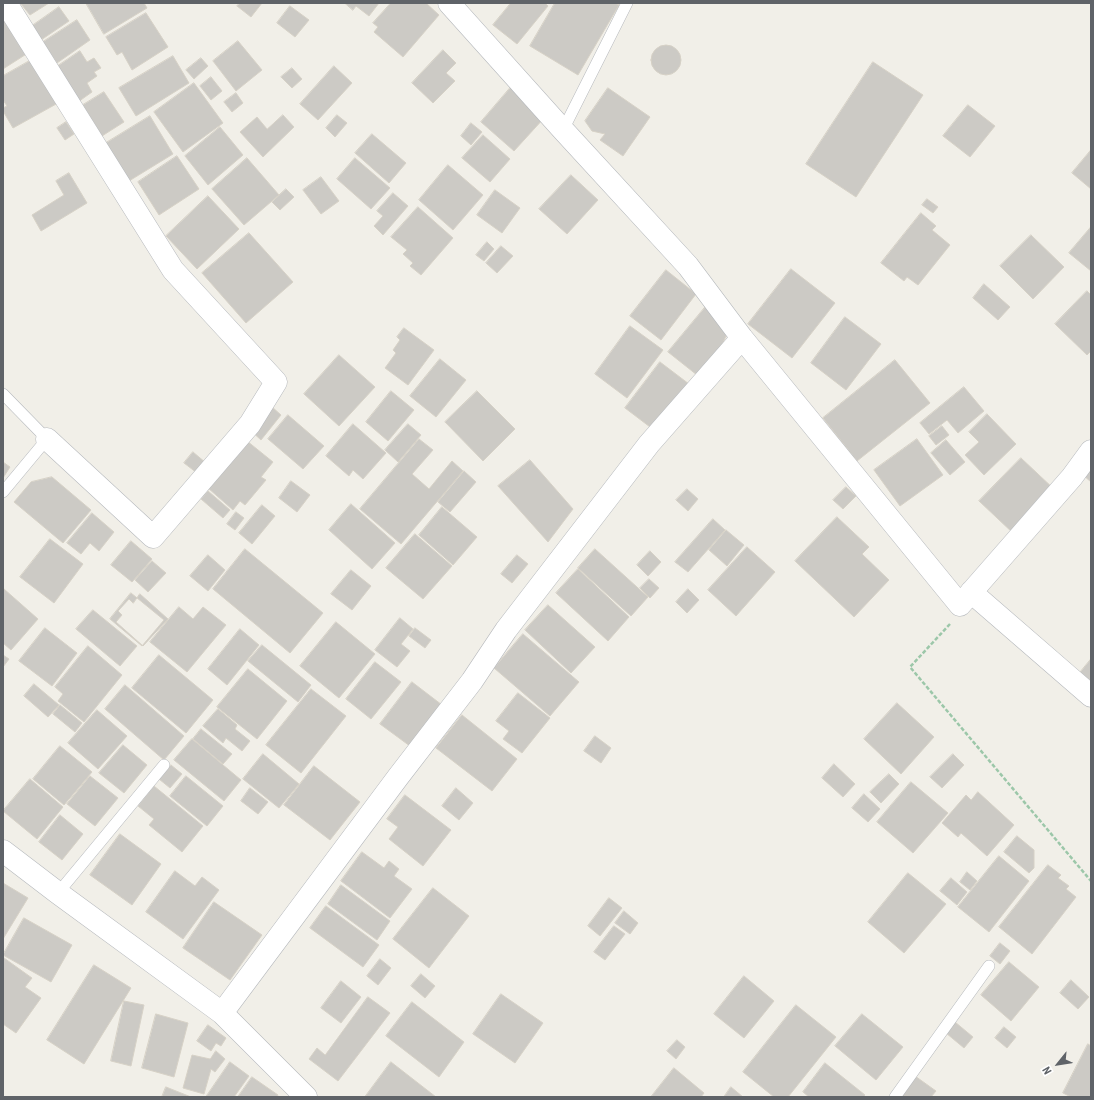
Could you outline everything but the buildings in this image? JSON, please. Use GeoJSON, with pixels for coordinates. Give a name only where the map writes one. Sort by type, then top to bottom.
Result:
{"type":"FeatureCollection","features":[{"type":"Feature","properties":{"kind":"street"},"geometry":{"type":"LineString","coordinates":[[6,3],[173,270],[276,382],[250,424],[153,537],[47,440]]}},
{"type":"Feature","properties":{"kind":"street"},"geometry":{"type":"LineString","coordinates":[[449,3],[688,266],[742,338],[966,598],[1091,696]]}},
{"type":"Feature","properties":{"kind":"street"},"geometry":{"type":"LineString","coordinates":[[222,1013],[398,777],[472,682],[506,630],[649,444],[742,338]]}},
{"type":"Feature","properties":{"kind":"street"},"geometry":{"type":"LineString","coordinates":[[966,598],[1072,477],[1091,451]]}},
{"type":"Feature","properties":{"kind":"street"},"geometry":{"type":"LineString","coordinates":[[3,851],[222,1013],[306,1097]]}},
{"type":"Feature","properties":{"kind":"lane"},"geometry":{"type":"LineString","coordinates":[[563,130],[628,3]]}},
{"type":"Feature","properties":{"kind":"lane"},"geometry":{"type":"LineString","coordinates":[[3,394],[47,440],[3,492]]}},
{"type":"Feature","properties":{"kind":"lane"},"geometry":{"type":"LineString","coordinates":[[58,893],[164,765]]}},
{"type":"Feature","properties":{"kind":"lane"},"geometry":{"type":"LineString","coordinates":[[895,1097],[989,966]]}},
{"type":"Feature","properties":{"kind":"path"},"geometry":{"type":"LineString","coordinates":[[966,598],[963,610],[910,667],[1091,881]]}}]}
